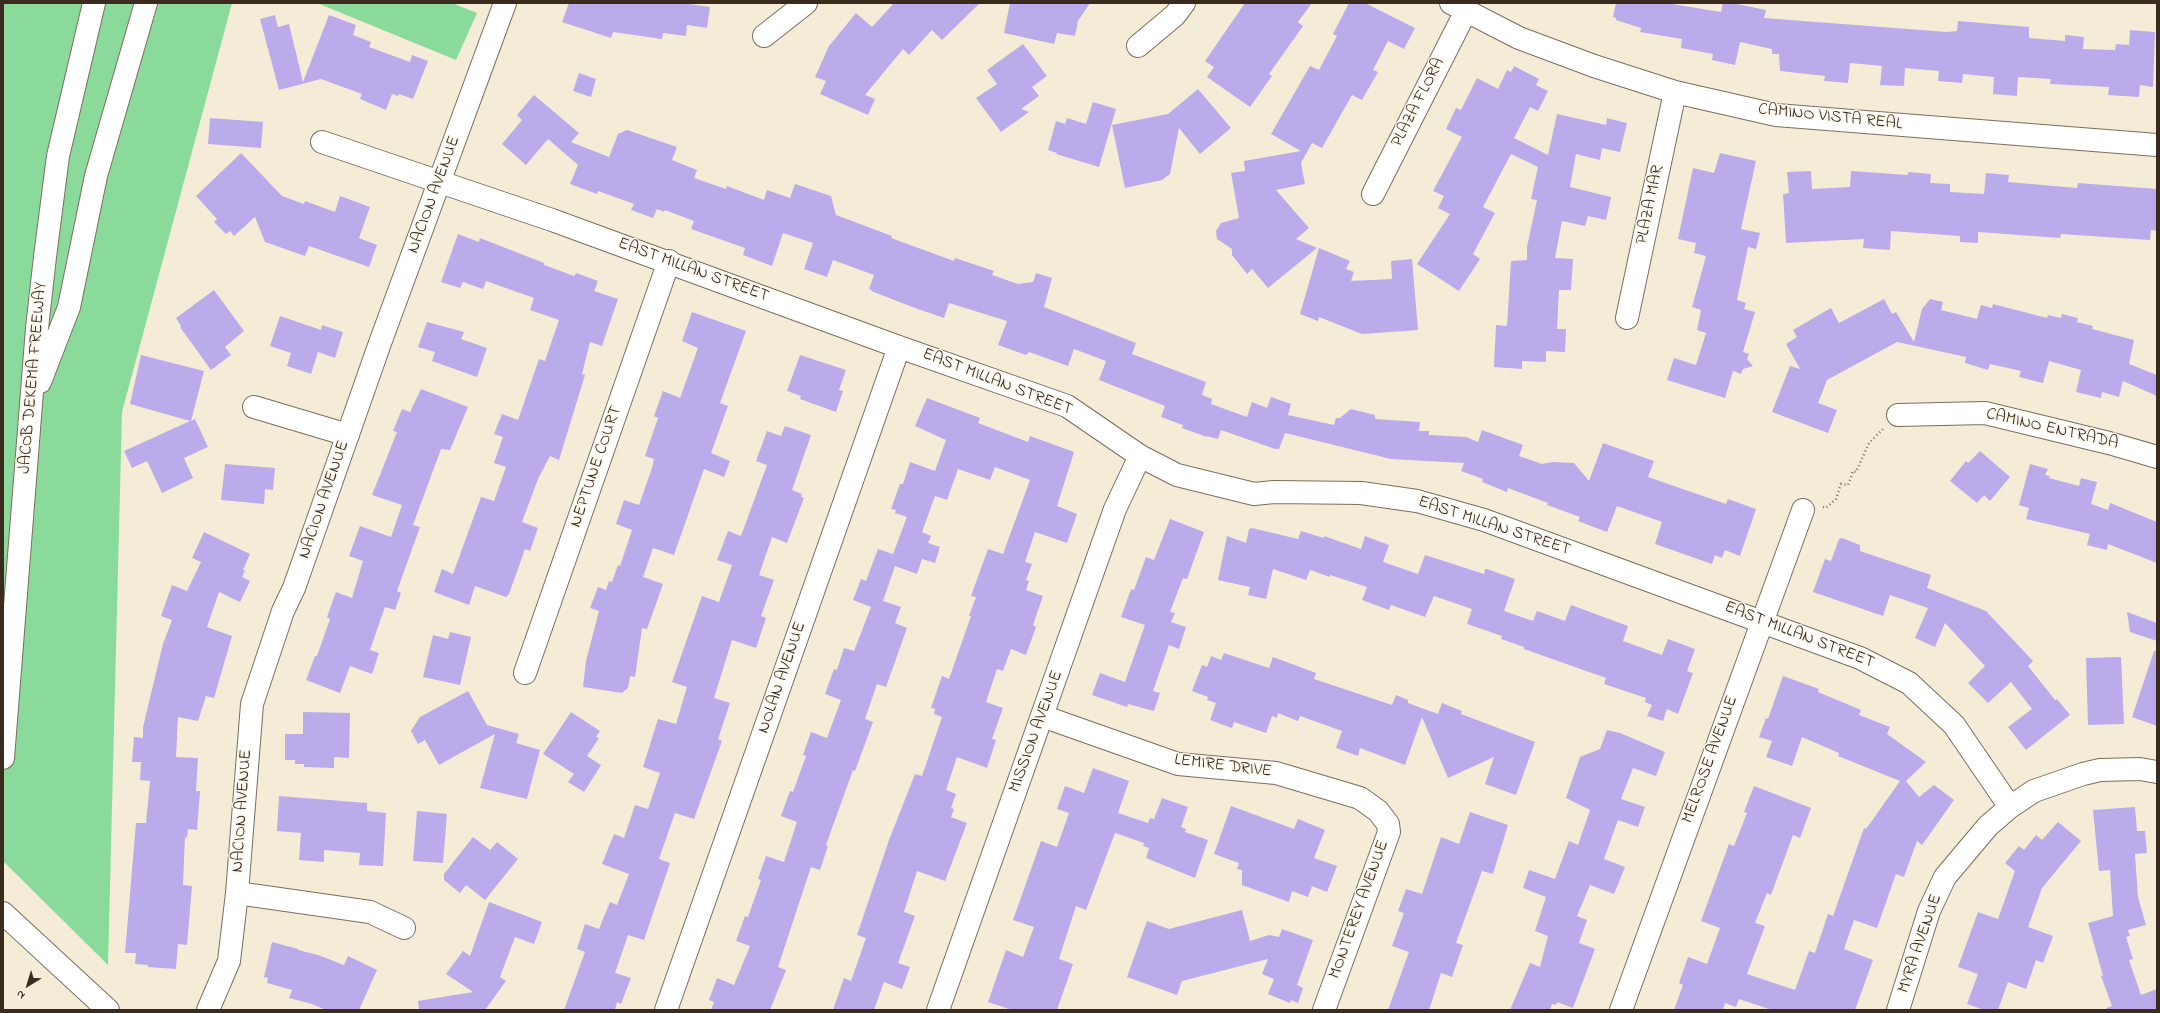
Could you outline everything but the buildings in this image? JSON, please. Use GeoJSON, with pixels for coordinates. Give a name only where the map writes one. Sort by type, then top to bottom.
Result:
{"type":"FeatureCollection","features":[{"type":"Feature","properties":{"kind":"main road","name":"JACOB DEKEMA FREEWAY"},"geometry":{"type":"LineString","coordinates":[[3,758],[37,328],[58,156],[94,3]]}},
{"type":"Feature","properties":{"kind":"main road"},"geometry":{"type":"LineString","coordinates":[[32,402],[69,307],[96,176],[146,3]]}},
{"type":"Feature","properties":{"kind":"main road","name":"NACION AVENUE"},"geometry":{"type":"LineString","coordinates":[[208,1010],[229,961],[237,893],[252,704],[283,611],[294,588],[505,3]]}},
{"type":"Feature","properties":{"kind":"main road"},"geometry":{"type":"LineString","coordinates":[[764,36],[806,3]]}},
{"type":"Feature","properties":{"kind":"main road"},"geometry":{"type":"LineString","coordinates":[[1138,46],[1175,15],[1184,3]]}},
{"type":"Feature","properties":{"kind":"main road","name":"CAMINO VISTA REAL"},"geometry":{"type":"LineString","coordinates":[[1458,7],[1519,38],[1588,64],[1675,92],[1776,116],[2157,145]]}},
{"type":"Feature","properties":{"kind":"main road","name":"PLAZA FLORA"},"geometry":{"type":"LineString","coordinates":[[1373,194],[1458,7]]}},
{"type":"Feature","properties":{"kind":"main road","name":"PLAZA MAR"},"geometry":{"type":"LineString","coordinates":[[1627,318],[1675,92]]}},
{"type":"Feature","properties":{"kind":"main road","name":"EAST MILLAN STREET"},"geometry":{"type":"LineString","coordinates":[[322,142],[669,261],[899,347],[1067,406],[1140,456],[1177,474],[1254,494],[1274,492],[1361,493],[1417,501],[1484,520],[1761,620],[1860,658],[1909,683],[1954,725],[2010,807]]}},
{"type":"Feature","properties":{"kind":"main road","name":"NEPTUNE COURT"},"geometry":{"type":"LineString","coordinates":[[525,673],[669,261]]}},
{"type":"Feature","properties":{"kind":"main road","name":"NOLAN AVENUE"},"geometry":{"type":"LineString","coordinates":[[666,1010],[899,347]]}},
{"type":"Feature","properties":{"kind":"main road"},"geometry":{"type":"LineString","coordinates":[[254,407],[348,435]]}},
{"type":"Feature","properties":{"kind":"main road","name":"CAMINO ENTRADA"},"geometry":{"type":"LineString","coordinates":[[1898,415],[1985,413],[2109,443],[2157,458]]}},
{"type":"Feature","properties":{"kind":"main road","name":"MISSION AVENUE"},"geometry":{"type":"LineString","coordinates":[[938,1010],[1115,509],[1140,456]]}},
{"type":"Feature","properties":{"kind":"main road","name":"MELROSE AVENUE"},"geometry":{"type":"LineString","coordinates":[[1621,1010],[1761,620],[1803,510]]}},
{"type":"Feature","properties":{"kind":"main road","name":"LEMIRE DRIVE"},"geometry":{"type":"LineString","coordinates":[[1042,716],[1178,764],[1276,773],[1360,798]]}},
{"type":"Feature","properties":{"kind":"main road"},"geometry":{"type":"LineString","coordinates":[[2010,807],[2034,791],[2094,771],[2140,769],[2157,772]]}},
{"type":"Feature","properties":{"kind":"main road","name":"MONTEREY AVENUE"},"geometry":{"type":"LineString","coordinates":[[1324,1010],[1389,832],[1388,824],[1378,811],[1360,798]]}},
{"type":"Feature","properties":{"kind":"main road","name":"MYRA AVENUE"},"geometry":{"type":"LineString","coordinates":[[1898,1010],[1929,911],[1946,878],[1988,826],[2010,807]]}},
{"type":"Feature","properties":{"kind":"main road"},"geometry":{"type":"LineString","coordinates":[[237,893],[370,912],[404,928]]}},
{"type":"Feature","properties":{"kind":"main road"},"geometry":{"type":"LineString","coordinates":[[3,913],[103,1005]]}},
{"type":"Feature","properties":{"kind":"path"},"geometry":{"type":"LineString","coordinates":[[1832,503],[1836,499],[1841,484],[1848,486],[1853,471],[1856,472],[1869,443]]}},
{"type":"Feature","properties":{"kind":"green space"},"geometry":{"type":"Polygon","coordinates":[[[3,3],[232,3],[122,412],[108,965],[3,861],[3,3]]]}},
{"type":"Feature","properties":{"kind":"green space"},"geometry":{"type":"Polygon","coordinates":[[[317,3],[452,3],[477,13],[456,60],[317,3]]]}}]}
